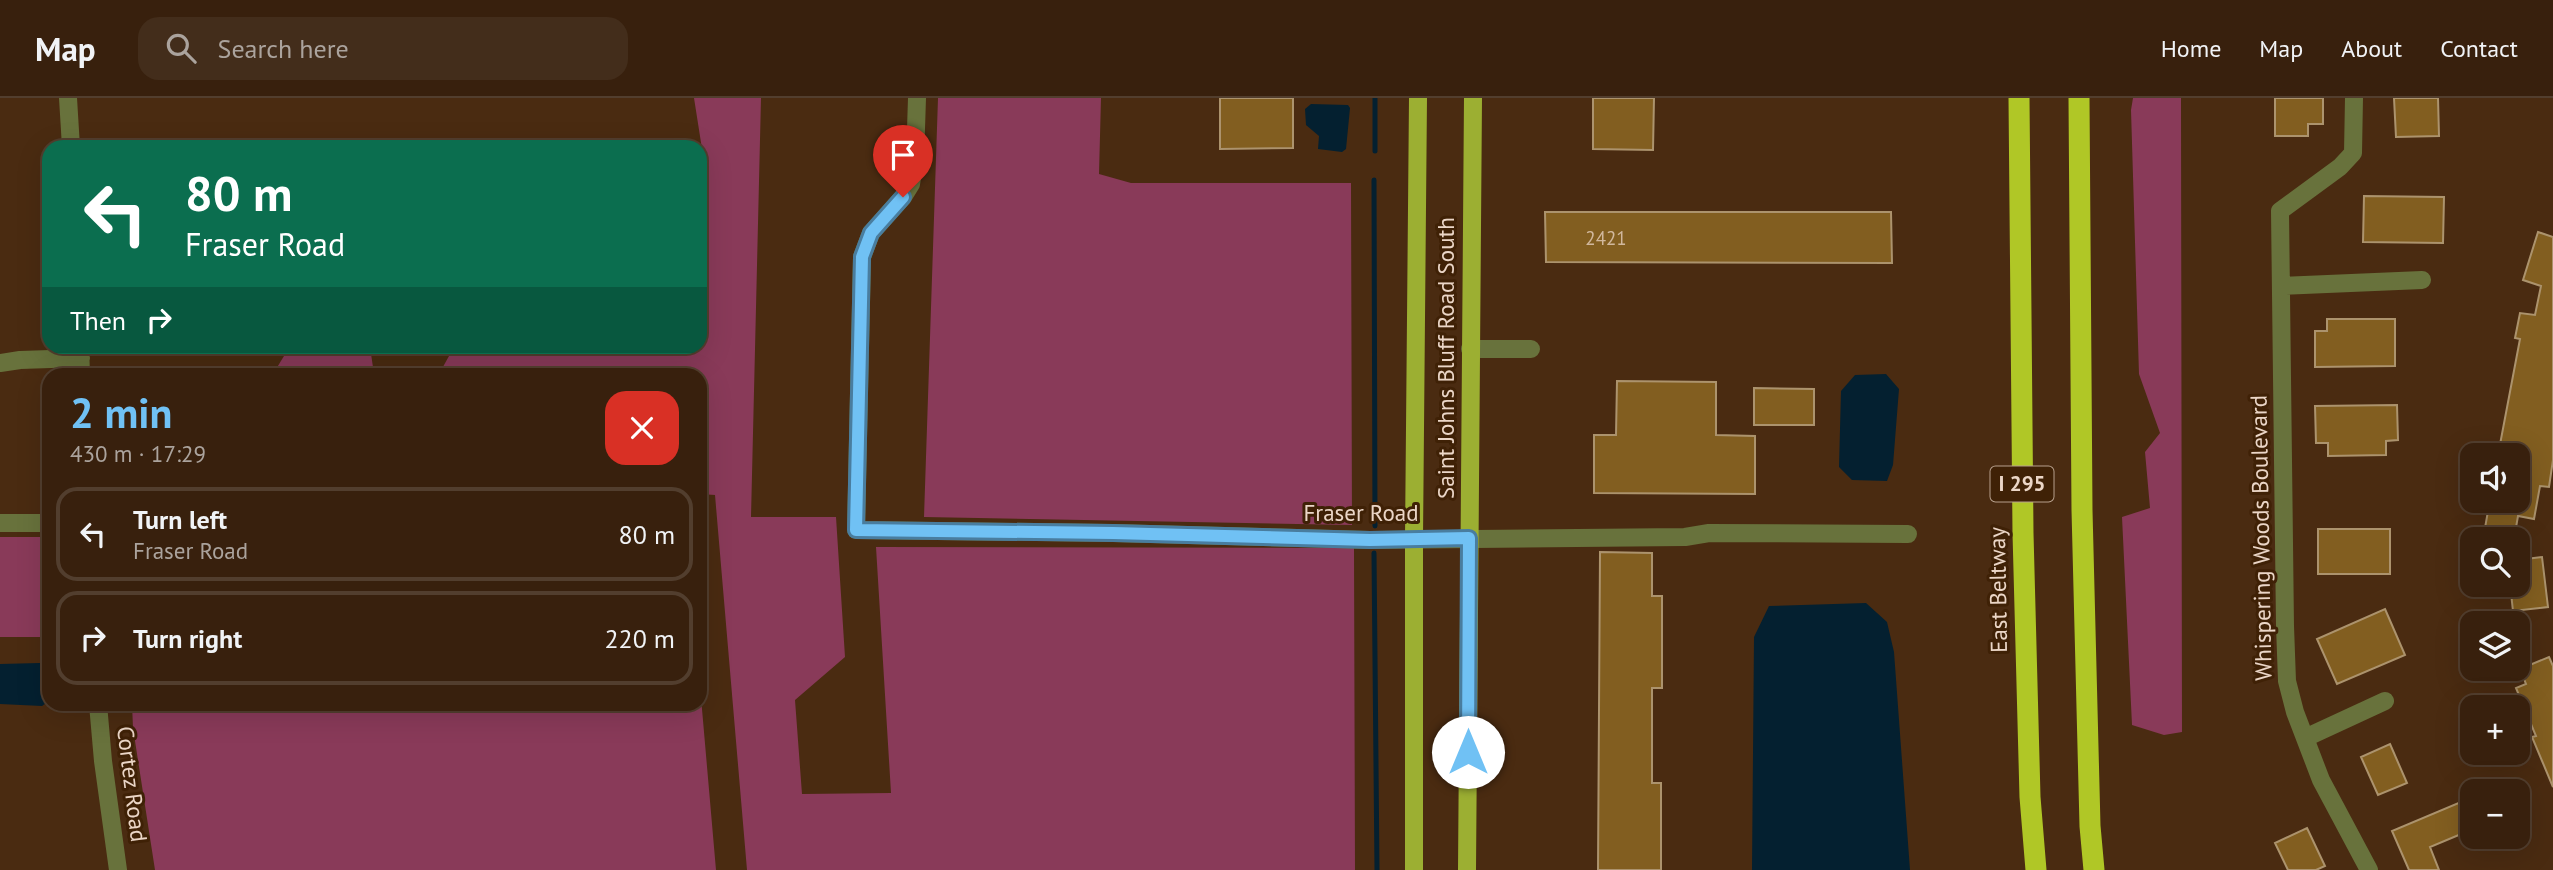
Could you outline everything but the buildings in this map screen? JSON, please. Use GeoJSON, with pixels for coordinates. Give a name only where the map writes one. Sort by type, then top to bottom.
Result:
{"type":"FeatureCollection","features":[{"type":"Feature","properties":{"kind":"highway","name":"East Beltway"},"geometry":{"type":"LineString","coordinates":[[2019,98],[2023,533],[2029,797],[2036,870]]}},
{"type":"Feature","properties":{"kind":"highway","name":"I 295"},"geometry":{"type":"LineString","coordinates":[[2080,98],[2082,509],[2090,825],[2094,870]]}},
{"type":"Feature","properties":{"kind":"main road","name":"Saint Johns Bluff Road South"},"geometry":{"type":"LineString","coordinates":[[1414,870],[1418,98]]}},
{"type":"Feature","properties":{"kind":"main road","name":"Saint Johns Bluff Road South"},"geometry":{"type":"LineString","coordinates":[[1467,870],[1473,98]]}},
{"type":"Feature","properties":{"kind":"street"},"geometry":{"type":"LineString","coordinates":[[68,98],[71,140]]}},
{"type":"Feature","properties":{"kind":"street","name":"Fraser Road"},"geometry":{"type":"LineString","coordinates":[[917,98],[915,160],[911,184],[871,233],[862,257],[856,530],[1370,540],[1685,537],[1721,533],[1908,534]]}},
{"type":"Feature","properties":{"kind":"street","name":"Whispering Woods Boulevard"},"geometry":{"type":"LineString","coordinates":[[2354,98],[2353,153],[2340,167],[2280,211],[2287,681],[2321,780],[2369,870]]}},
{"type":"Feature","properties":{"kind":"street"},"geometry":{"type":"LineString","coordinates":[[2281,286],[2422,280]]}},
{"type":"Feature","properties":{"kind":"street"},"geometry":{"type":"LineString","coordinates":[[1470,349],[1531,349]]}},
{"type":"Feature","properties":{"kind":"street"},"geometry":{"type":"LineString","coordinates":[[0,363],[20,360],[81,360]]}},
{"type":"Feature","properties":{"kind":"street"},"geometry":{"type":"LineString","coordinates":[[0,523],[42,523]]}},
{"type":"Feature","properties":{"kind":"street"},"geometry":{"type":"LineString","coordinates":[[2305,738],[2385,701]]}},
{"type":"Feature","properties":{"kind":"street","name":"Cortez Road"},"geometry":{"type":"LineString","coordinates":[[99,711],[118,870]]}},
{"type":"Feature","properties":{"kind":"shaded area"},"geometry":{"type":"Polygon","coordinates":[[[694,98],[761,98],[751,517],[836,517],[845,657],[795,700],[802,794],[891,793],[876,547],[1354,548],[1355,870],[747,870],[715,495],[707,494],[707,368],[442,368],[450,354],[707,354],[707,140],[701,140],[694,98]]]}},
{"type":"Feature","properties":{"kind":"shaded area"},"geometry":{"type":"Polygon","coordinates":[[[938,98],[1101,98],[1099,174],[1131,183],[1351,183],[1352,525],[924,517],[938,98]]]}},
{"type":"Feature","properties":{"kind":"shaded area"},"geometry":{"type":"Polygon","coordinates":[[[2133,98],[2181,98],[2182,732],[2164,735],[2132,725],[2122,517],[2150,508],[2145,452],[2160,433],[2139,374],[2131,110],[2133,98]]]}},
{"type":"Feature","properties":{"kind":"shaded area"},"geometry":{"type":"Polygon","coordinates":[[[371,354],[373,368],[277,368],[284,356],[371,354]]]}},
{"type":"Feature","properties":{"kind":"shaded area"},"geometry":{"type":"Polygon","coordinates":[[[0,537],[42,537],[42,637],[0,637],[0,537]]]}},
{"type":"Feature","properties":{"kind":"shaded area"},"geometry":{"type":"Polygon","coordinates":[[[132,711],[702,711],[716,870],[155,870],[132,711]]]}},
{"type":"Feature","properties":{"kind":"water"},"geometry":{"type":"Polygon","coordinates":[[[1311,104],[1348,105],[1350,108],[1346,149],[1342,152],[1318,149],[1319,136],[1306,125],[1305,109],[1311,104]]]}},
{"type":"Feature","properties":{"kind":"water"},"geometry":{"type":"Polygon","coordinates":[[[1886,374],[1899,389],[1893,465],[1887,481],[1852,480],[1839,467],[1841,391],[1855,375],[1886,374]]]}},
{"type":"Feature","properties":{"kind":"water"},"geometry":{"type":"Polygon","coordinates":[[[1866,603],[1887,622],[1894,652],[1910,870],[1752,870],[1754,637],[1769,606],[1866,603]]]}},
{"type":"Feature","properties":{"kind":"water"},"geometry":{"type":"Polygon","coordinates":[[[0,664],[42,665],[42,706],[0,704],[0,664]]]}},
{"type":"Feature","properties":{"kind":"waterway"},"geometry":{"type":"LineString","coordinates":[[1375,98],[1375,151]]}},
{"type":"Feature","properties":{"kind":"waterway"},"geometry":{"type":"LineString","coordinates":[[1374,180],[1375,526]]}},
{"type":"Feature","properties":{"kind":"waterway"},"geometry":{"type":"LineString","coordinates":[[1374,553],[1377,870]]}},
{"type":"Feature","properties":{"kind":"route"},"geometry":{"type":"LineString","coordinates":[[903,197],[871,233],[862,257],[856,530],[1370,540],[1469,538],[1468,752]]}}]}
